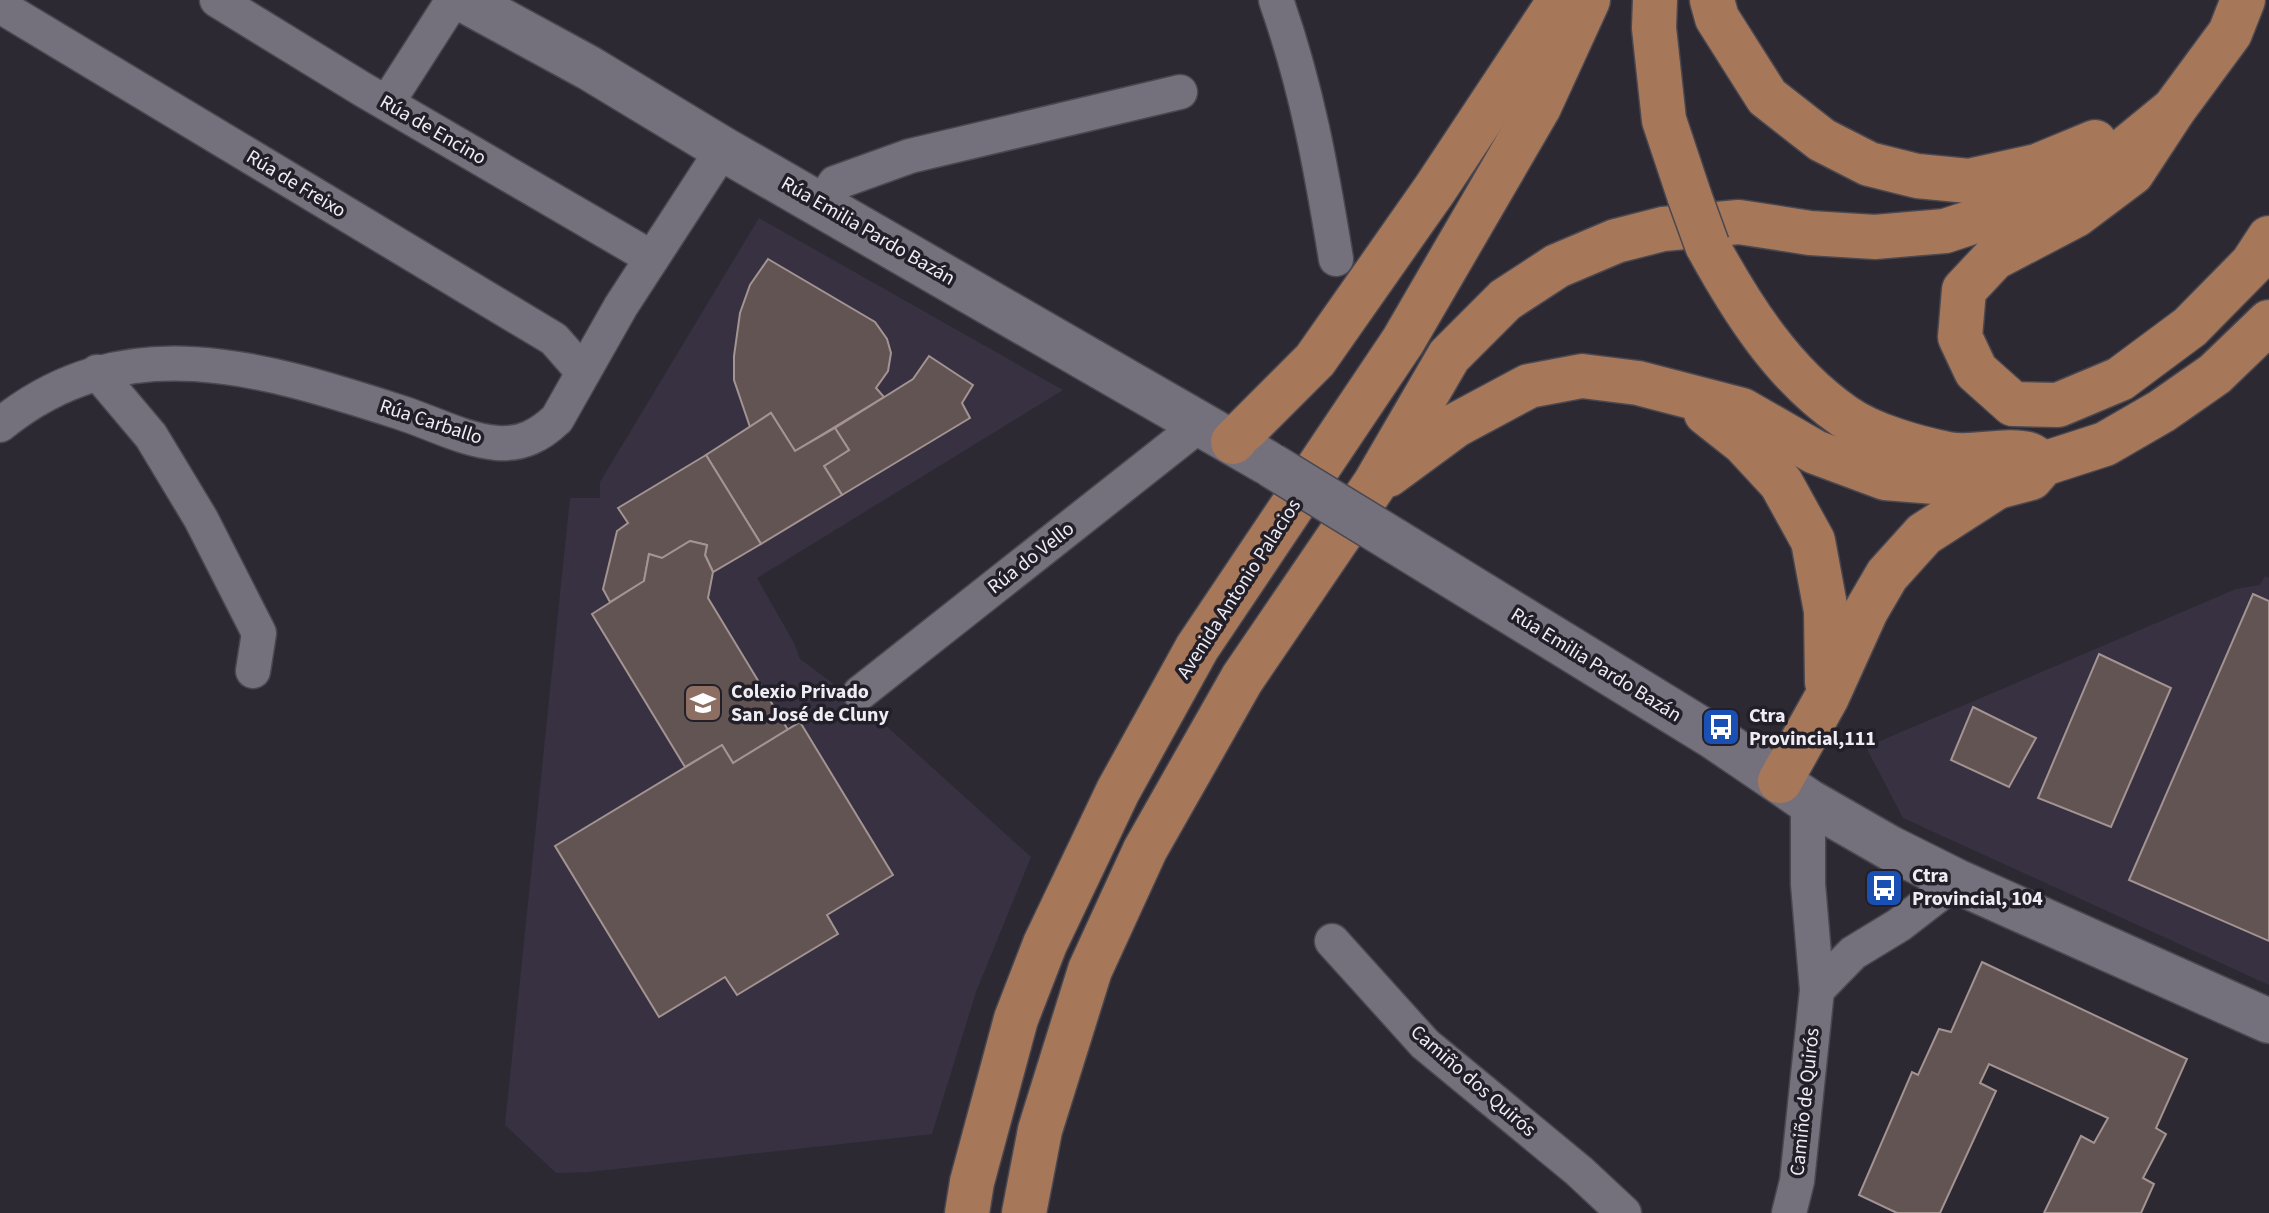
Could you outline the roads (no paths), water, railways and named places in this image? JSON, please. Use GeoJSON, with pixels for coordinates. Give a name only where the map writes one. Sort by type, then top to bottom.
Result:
{"type":"FeatureCollection","features":[{"type":"Feature","properties":{"kind":"main road"},"geometry":{"type":"LineString","coordinates":[[1218,433],[1315,360],[1435,189],[1560,0]]}},
{"type":"Feature","properties":{"kind":"main road","name":"Avenida Antonio Palacios"},"geometry":{"type":"LineString","coordinates":[[967,1213],[972,1182],[1016,1019],[1045,944],[1118,791],[1197,648],[1403,341],[1539,107],[1588,0]]}},
{"type":"Feature","properties":{"kind":"main road"},"geometry":{"type":"LineString","coordinates":[[1655,0],[1654,28],[1664,120],[1707,245],[1734,294],[1761,333],[1800,379],[1846,418],[1898,440],[1951,455],[2029,454],[2043,464]]}},
{"type":"Feature","properties":{"kind":"main road"},"geometry":{"type":"LineString","coordinates":[[1712,0],[1717,18],[1767,97],[1822,140],[1869,164],[1917,176],[1969,181],[2037,166],[2174,109]]}},
{"type":"Feature","properties":{"kind":"main road"},"geometry":{"type":"LineString","coordinates":[[2243,0],[2230,33],[2132,173],[2076,215],[1994,258],[1964,290],[1960,337],[1976,371],[2013,404],[2058,405],[2120,379],[2190,327],[2252,264],[2269,238]]}},
{"type":"Feature","properties":{"kind":"main road"},"geometry":{"type":"LineString","coordinates":[[1024,1213],[1040,1130],[1090,970],[1145,850],[1242,679],[1374,485],[1449,356],[1505,300],[1557,266],[1616,241],[1663,229],[1739,222],[1810,233],[1875,237],[1945,231],[2043,199],[2107,164],[2174,109]]}},
{"type":"Feature","properties":{"kind":"main road"},"geometry":{"type":"LineString","coordinates":[[1794,791],[1827,697],[1866,611],[1887,575],[1924,534],[1997,487],[2031,478],[2043,464],[2105,444],[2162,411],[2215,374],[2269,322]]}},
{"type":"Feature","properties":{"kind":"main road"},"geometry":{"type":"LineString","coordinates":[[1374,485],[1456,425],[1529,386],[1582,376],[1638,383],[1742,410],[1815,452],[1885,478],[1997,487]]}},
{"type":"Feature","properties":{"kind":"main road"},"geometry":{"type":"LineString","coordinates":[[1682,394],[1744,443],[1781,483],[1813,541],[1826,611],[1827,697]]}},
{"type":"Feature","properties":{"kind":"street","name":"Rúa de Encino"},"geometry":{"type":"LineString","coordinates":[[217,0],[652,258]]}},
{"type":"Feature","properties":{"kind":"street"},"geometry":{"type":"LineString","coordinates":[[387,103],[453,0]]}},
{"type":"Feature","properties":{"kind":"street","name":"Rúa Emilia Pardo Bazán"},"geometry":{"type":"LineString","coordinates":[[464,0],[589,68],[723,149],[1218,433],[1890,848],[1956,881],[2269,1021]]}},
{"type":"Feature","properties":{"kind":"street"},"geometry":{"type":"LineString","coordinates":[[1276,0],[1297,59],[1316,138],[1336,259]]}},
{"type":"Feature","properties":{"kind":"street","name":"Rúa de Freixo"},"geometry":{"type":"LineString","coordinates":[[0,6],[554,339],[583,372]]}},
{"type":"Feature","properties":{"kind":"street"},"geometry":{"type":"LineString","coordinates":[[821,204],[835,183],[910,156],[1180,92]]}},
{"type":"Feature","properties":{"kind":"street","name":"Rúa Carballo"},"geometry":{"type":"LineString","coordinates":[[0,425],[45,393],[97,372],[121,366],[167,363],[260,372],[342,393],[471,437],[496,443],[527,440],[557,419],[652,258],[723,149]]}},
{"type":"Feature","properties":{"kind":"street"},"geometry":{"type":"LineString","coordinates":[[97,372],[151,436],[201,519],[259,633],[253,671]]}},
{"type":"Feature","properties":{"kind":"street","name":"Rúa do Vello"},"geometry":{"type":"LineString","coordinates":[[860,693],[1218,433]]}},
{"type":"Feature","properties":{"kind":"street","name":"Camiño de Quirós"},"geometry":{"type":"LineString","coordinates":[[1789,1213],[1797,1181],[1817,990],[1808,884],[1794,791]]}},
{"type":"Feature","properties":{"kind":"street"},"geometry":{"type":"LineString","coordinates":[[1817,990],[1853,953],[1899,925],[1956,881]]}},
{"type":"Feature","properties":{"kind":"street","name":"Camiño dos Quirós"},"geometry":{"type":"LineString","coordinates":[[1332,941],[1425,1044],[1579,1171],[1624,1213]]}},
{"type":"Feature","properties":{"kind":"place","name":"Colexio Privado San José de Cluny"},"geometry":{"type":"Point","coordinates":[703,703]}},
{"type":"Feature","properties":{"kind":"place","name":"Ctra Provincial,111"},"geometry":{"type":"Point","coordinates":[1721,727]}},
{"type":"Feature","properties":{"kind":"place","name":"Ctra Provincial, 104"},"geometry":{"type":"Point","coordinates":[1884,888]}}]}
